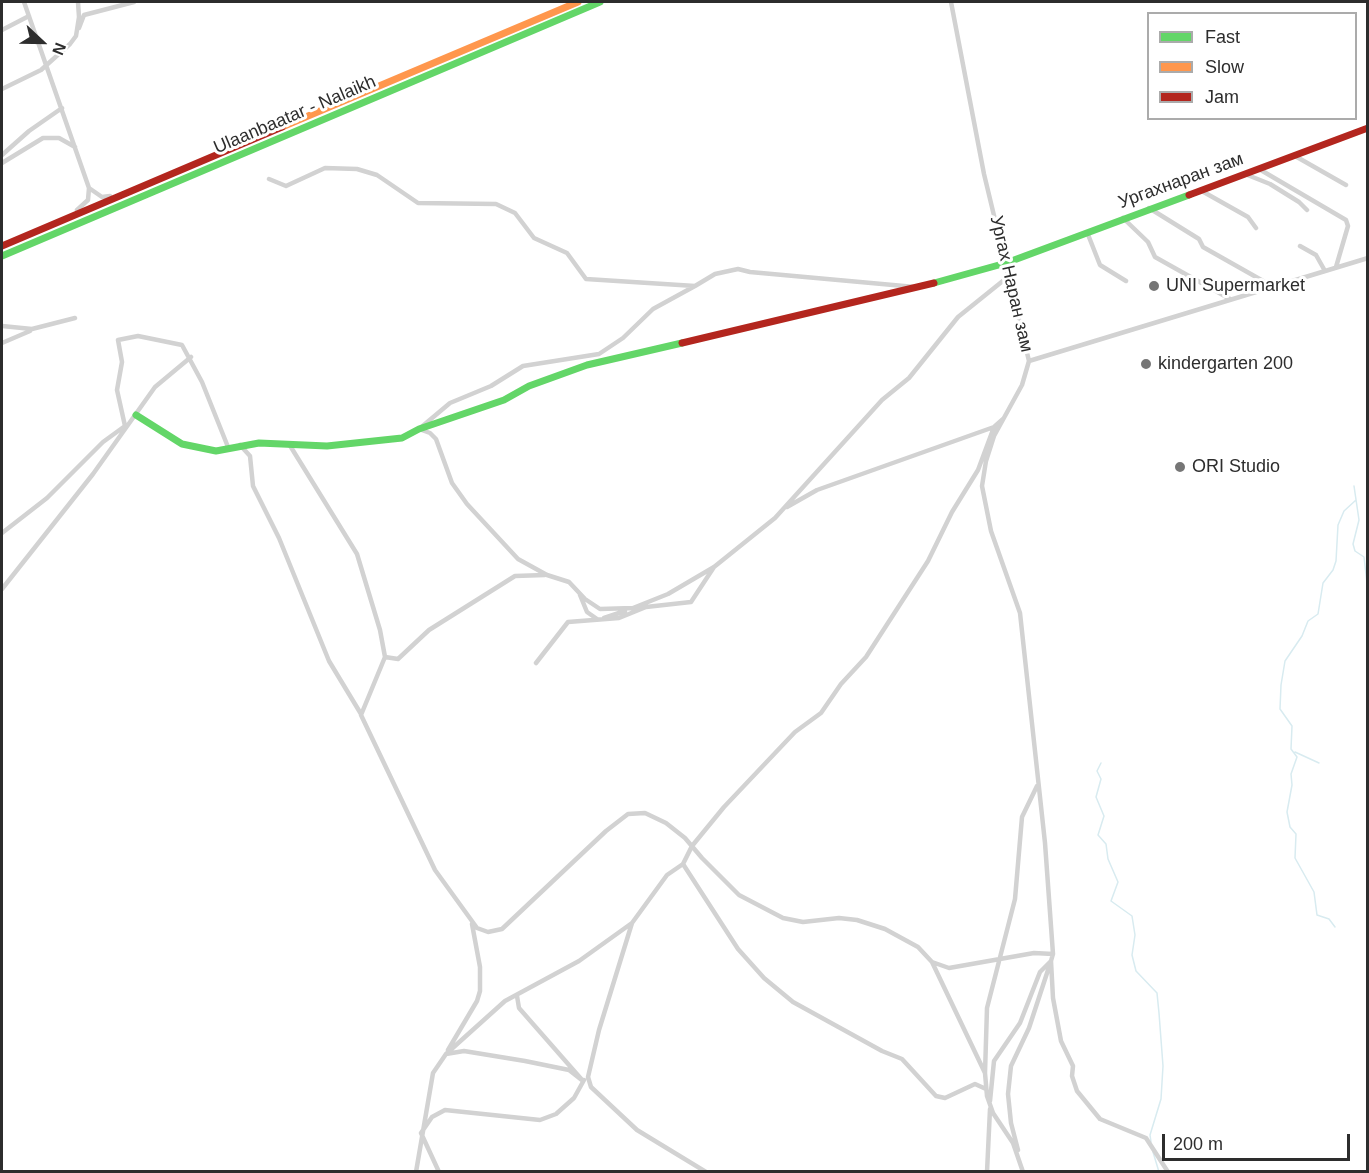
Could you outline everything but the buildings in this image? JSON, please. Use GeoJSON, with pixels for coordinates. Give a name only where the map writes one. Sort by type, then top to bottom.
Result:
{"type":"FeatureCollection","features":[{"type":"Feature","properties":{"kind":"main road","name":"Ulaanbaatar - Nalaikh"},"geometry":{"type":"LineString","coordinates":[[2,246],[579,2]]}},
{"type":"Feature","properties":{"kind":"main road","name":"Ulaanbaatar - Nalaikh"},"geometry":{"type":"LineString","coordinates":[[2,256],[600,2]]}},
{"type":"Feature","properties":{"kind":"main road","name":"Ургахнаран зам"},"geometry":{"type":"LineString","coordinates":[[136,415],[182,444],[220,451],[240,445],[288,442],[327,446],[402,438],[419,429],[504,400],[529,386],[587,365],[705,340],[1006,263],[1368,128]]}},
{"type":"Feature","properties":{"kind":"street"},"geometry":{"type":"LineString","coordinates":[[24,2],[89,188],[88,200],[72,216]]}},
{"type":"Feature","properties":{"kind":"street"},"geometry":{"type":"LineString","coordinates":[[76,36],[78,2]]}},
{"type":"Feature","properties":{"kind":"street"},"geometry":{"type":"LineString","coordinates":[[2,89],[47,66],[76,36],[84,15],[134,2]]}},
{"type":"Feature","properties":{"kind":"street","name":"Ургах Наран зам"},"geometry":{"type":"LineString","coordinates":[[951,2],[984,174],[1029,361],[1368,258]]}},
{"type":"Feature","properties":{"kind":"street"},"geometry":{"type":"LineString","coordinates":[[2,30],[29,16]]}},
{"type":"Feature","properties":{"kind":"street"},"geometry":{"type":"LineString","coordinates":[[2,155],[29,131],[62,108]]}},
{"type":"Feature","properties":{"kind":"street"},"geometry":{"type":"LineString","coordinates":[[2,163],[43,138],[58,138],[75,147]]}},
{"type":"Feature","properties":{"kind":"street"},"geometry":{"type":"LineString","coordinates":[[1295,156],[1346,185]]}},
{"type":"Feature","properties":{"kind":"street"},"geometry":{"type":"LineString","coordinates":[[269,179],[286,186],[325,168],[357,169],[377,175],[418,203],[496,204],[515,213],[534,238],[567,253],[586,279],[694,286]]}},
{"type":"Feature","properties":{"kind":"street"},"geometry":{"type":"LineString","coordinates":[[1259,169],[1346,220],[1348,226],[1336,267]]}},
{"type":"Feature","properties":{"kind":"street"},"geometry":{"type":"LineString","coordinates":[[1245,174],[1270,184],[1299,202],[1307,210]]}},
{"type":"Feature","properties":{"kind":"street"},"geometry":{"type":"LineString","coordinates":[[89,188],[102,197],[121,195]]}},
{"type":"Feature","properties":{"kind":"street"},"geometry":{"type":"LineString","coordinates":[[1200,190],[1248,217],[1256,228]]}},
{"type":"Feature","properties":{"kind":"street"},"geometry":{"type":"LineString","coordinates":[[1149,208],[1199,239],[1203,247],[1273,287]]}},
{"type":"Feature","properties":{"kind":"street"},"geometry":{"type":"LineString","coordinates":[[1123,218],[1149,242],[1155,257],[1231,300]]}},
{"type":"Feature","properties":{"kind":"street"},"geometry":{"type":"LineString","coordinates":[[1088,232],[1100,265],[1126,280]]}},
{"type":"Feature","properties":{"kind":"street"},"geometry":{"type":"LineString","coordinates":[[1300,246],[1316,255],[1325,271]]}},
{"type":"Feature","properties":{"kind":"street"},"geometry":{"type":"LineString","coordinates":[[419,429],[450,403],[491,386],[523,366],[599,354],[623,338],[653,309],[715,274],[738,269],[917,287]]}},
{"type":"Feature","properties":{"kind":"street"},"geometry":{"type":"LineString","coordinates":[[598,620],[668,594],[714,567],[783,510],[882,400],[909,378],[958,317],[1009,276]]}},
{"type":"Feature","properties":{"kind":"street"},"geometry":{"type":"LineString","coordinates":[[2,343],[32,329],[75,318]]}},
{"type":"Feature","properties":{"kind":"street"},"geometry":{"type":"LineString","coordinates":[[2,326],[32,329]]}},
{"type":"Feature","properties":{"kind":"street"},"geometry":{"type":"LineString","coordinates":[[2,589],[93,474],[125,426],[117,390],[122,362],[118,340],[138,336],[183,345],[191,357],[228,447]]}},
{"type":"Feature","properties":{"kind":"street"},"geometry":{"type":"LineString","coordinates":[[2,533],[47,498],[103,442],[125,426],[136,415],[155,387],[191,357]]}},
{"type":"Feature","properties":{"kind":"street"},"geometry":{"type":"LineString","coordinates":[[1022,1172],[1009,1104],[1011,1066],[1029,1028],[1053,954],[1020,613],[991,531],[982,486],[986,461],[1003,419],[1022,385],[1029,361]]}},
{"type":"Feature","properties":{"kind":"street"},"geometry":{"type":"LineString","coordinates":[[783,510],[817,490],[994,427],[1003,419]]}},
{"type":"Feature","properties":{"kind":"street"},"geometry":{"type":"LineString","coordinates":[[446,1054],[505,1001],[579,961],[632,923],[667,875],[683,864],[692,846],[724,807],[795,732],[821,713],[841,684],[866,657],[939,543],[952,512],[978,470],[994,427]]}},
{"type":"Feature","properties":{"kind":"street"},"geometry":{"type":"LineString","coordinates":[[419,429],[430,433],[436,439],[452,483],[467,504],[518,560],[547,575],[569,582],[600,609],[633,608]]}},
{"type":"Feature","properties":{"kind":"street"},"geometry":{"type":"LineString","coordinates":[[288,442],[357,554],[385,657],[361,715]]}},
{"type":"Feature","properties":{"kind":"street"},"geometry":{"type":"LineString","coordinates":[[240,445],[250,456],[253,486],[279,538],[329,662],[361,715],[435,870],[477,928],[488,932],[502,929],[558,874],[628,814],[645,813],[666,823],[692,846],[739,895],[765,910],[783,918],[803,922],[839,918],[866,923],[885,929],[918,947],[932,962],[985,1073]]}},
{"type":"Feature","properties":{"kind":"street"},"geometry":{"type":"LineString","coordinates":[[536,663],[568,622],[619,618],[646,607],[691,602],[714,567]]}},
{"type":"Feature","properties":{"kind":"street"},"geometry":{"type":"LineString","coordinates":[[385,657],[398,658],[429,630],[515,576],[547,575]]}},
{"type":"Feature","properties":{"kind":"street"},"geometry":{"type":"LineString","coordinates":[[579,592],[587,612],[598,620]]}},
{"type":"Feature","properties":{"kind":"street"},"geometry":{"type":"LineString","coordinates":[[1021,1165],[1013,1143],[990,1104],[986,1089],[987,1008],[1015,899],[1022,817],[1037,786]]}},
{"type":"Feature","properties":{"kind":"street"},"geometry":{"type":"LineString","coordinates":[[683,864],[738,949],[764,978],[793,1002],[882,1051],[902,1059],[936,1096],[945,1098],[975,1084],[986,1089]]}},
{"type":"Feature","properties":{"kind":"street"},"geometry":{"type":"LineString","coordinates":[[416,1172],[433,1073],[477,1001],[480,991],[480,967],[472,922]]}},
{"type":"Feature","properties":{"kind":"street"},"geometry":{"type":"LineString","coordinates":[[632,923],[588,1077],[591,1087],[637,1130],[706,1172]]}},
{"type":"Feature","properties":{"kind":"street"},"geometry":{"type":"LineString","coordinates":[[932,962],[950,968],[966,967],[998,958],[1034,953],[1053,954]]}},
{"type":"Feature","properties":{"kind":"street"},"geometry":{"type":"LineString","coordinates":[[987,1172],[994,1061],[1020,1023],[1040,972],[1051,961]]}},
{"type":"Feature","properties":{"kind":"street"},"geometry":{"type":"LineString","coordinates":[[1051,961],[1059,1031],[1073,1066],[1072,1076],[1077,1091],[1100,1119],[1146,1138],[1168,1172]]}},
{"type":"Feature","properties":{"kind":"street"},"geometry":{"type":"LineString","coordinates":[[517,996],[519,1008],[583,1081]]}},
{"type":"Feature","properties":{"kind":"street"},"geometry":{"type":"LineString","coordinates":[[446,1054],[464,1051],[525,1061],[569,1070],[583,1081]]}},
{"type":"Feature","properties":{"kind":"street"},"geometry":{"type":"LineString","coordinates":[[422,1133],[432,1117],[445,1110],[540,1120],[556,1114],[574,1098],[591,1067]]}},
{"type":"Feature","properties":{"kind":"street"},"geometry":{"type":"LineString","coordinates":[[422,1133],[440,1172]]}},
{"type":"Feature","properties":{"kind":"waterway"},"geometry":{"type":"LineString","coordinates":[[1354,486],[1359,520],[1353,544],[1355,551],[1364,557],[1368,592]]}},
{"type":"Feature","properties":{"kind":"waterway"},"geometry":{"type":"LineString","coordinates":[[1335,927],[1329,919],[1317,915],[1314,892],[1295,858],[1296,834],[1290,827],[1287,812],[1292,785],[1291,774],[1297,757],[1291,749],[1292,726],[1280,709],[1281,685],[1285,661],[1302,636],[1308,621],[1318,614],[1323,583],[1333,570],[1336,561],[1338,525],[1344,511],[1356,500]]}},
{"type":"Feature","properties":{"kind":"waterway"},"geometry":{"type":"LineString","coordinates":[[1295,752],[1319,763]]}},
{"type":"Feature","properties":{"kind":"waterway"},"geometry":{"type":"LineString","coordinates":[[1101,763],[1097,771],[1101,779],[1096,797],[1104,816],[1098,835],[1106,844],[1108,859],[1118,882],[1111,901],[1132,916],[1135,935],[1132,955],[1136,971],[1157,993],[1163,1066],[1161,1099],[1150,1135],[1151,1142]]}},
{"type":"Feature","properties":{"kind":"waterway"},"geometry":{"type":"LineString","coordinates":[[1153,1152],[1159,1172]]}},
{"type":"Feature","properties":{"kind":"traffic: fast"},"geometry":{"type":"LineString","coordinates":[[2,256],[600,2]]}},
{"type":"Feature","properties":{"kind":"traffic: fast"},"geometry":{"type":"LineString","coordinates":[[934,283],[1006,263],[1189,195]]}},
{"type":"Feature","properties":{"kind":"traffic: fast"},"geometry":{"type":"LineString","coordinates":[[136,415],[182,444],[216,451],[259,443],[327,446],[402,438],[419,429],[504,400],[529,386],[587,365],[682,343]]}},
{"type":"Feature","properties":{"kind":"traffic: slow"},"geometry":{"type":"LineString","coordinates":[[282,127],[578,2]]}},
{"type":"Feature","properties":{"kind":"traffic: jam"},"geometry":{"type":"LineString","coordinates":[[2,246],[282,127]]}},
{"type":"Feature","properties":{"kind":"traffic: jam"},"geometry":{"type":"LineString","coordinates":[[1189,195],[1368,128]]}},
{"type":"Feature","properties":{"kind":"traffic: jam"},"geometry":{"type":"LineString","coordinates":[[682,343],[934,283]]}},
{"type":"Feature","properties":{"kind":"place","name":"UNI Supermarket"},"geometry":{"type":"Point","coordinates":[1154,286]}},
{"type":"Feature","properties":{"kind":"place","name":"kindergarten 200"},"geometry":{"type":"Point","coordinates":[1146,364]}},
{"type":"Feature","properties":{"kind":"place","name":"ORI Studio"},"geometry":{"type":"Point","coordinates":[1180,467]}}]}
